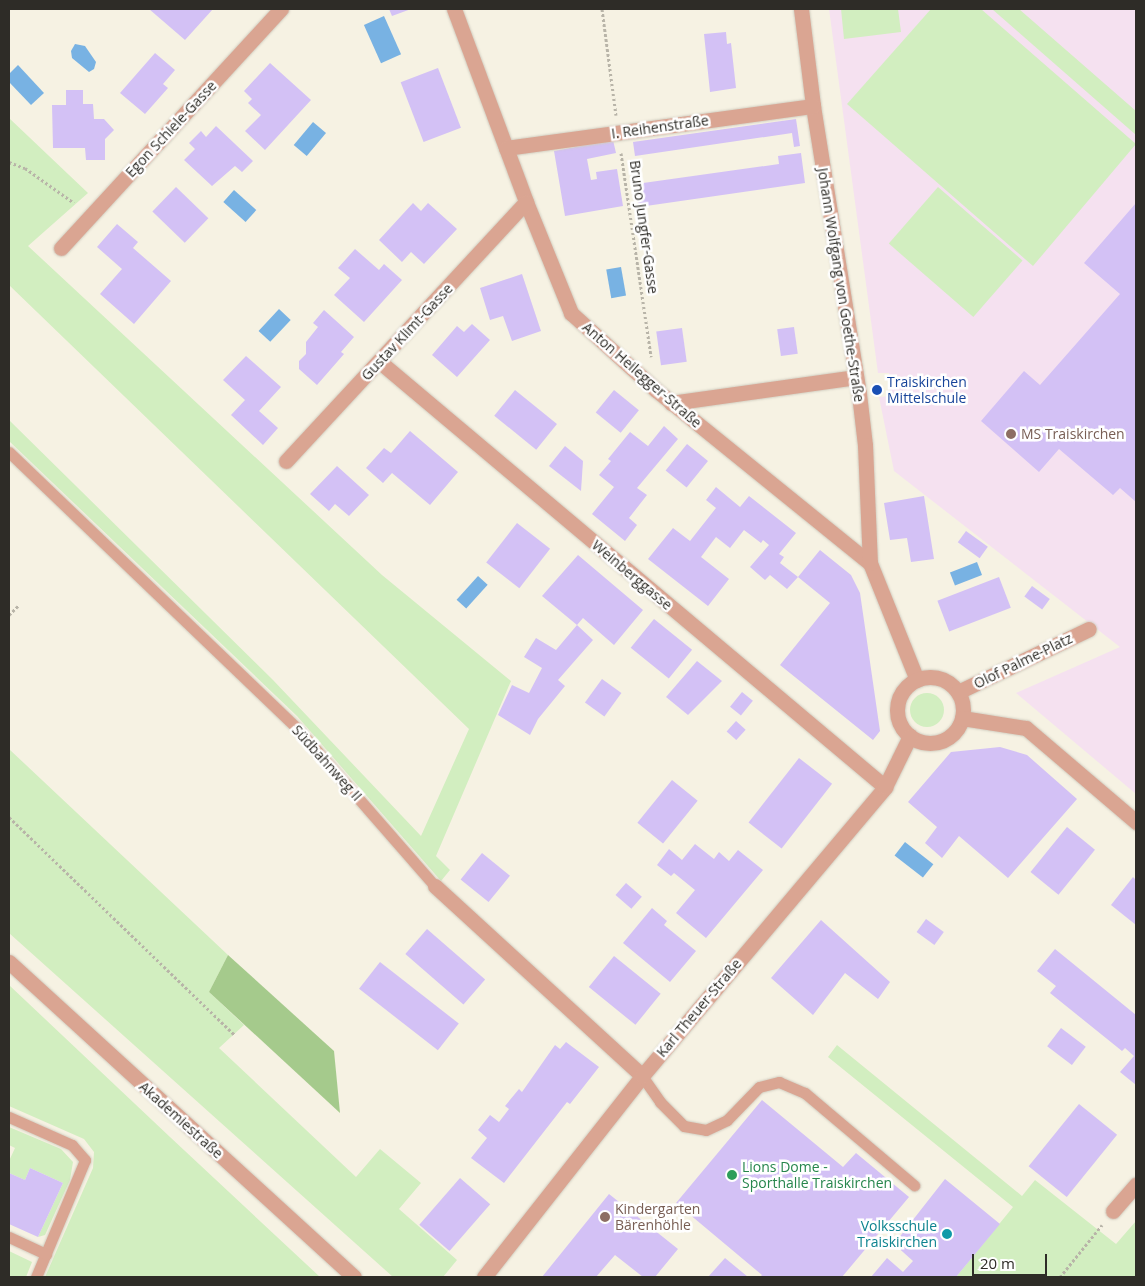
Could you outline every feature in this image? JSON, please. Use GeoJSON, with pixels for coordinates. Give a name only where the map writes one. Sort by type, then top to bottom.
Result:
{"type":"FeatureCollection","features":[{"type":"Feature","properties":{"kind":"street","name":"Egon Schiele-Gasse"},"geometry":{"type":"LineString","coordinates":[[61,248],[281,9]]}},
{"type":"Feature","properties":{"kind":"street","name":"Anton Heilegger-Straße"},"geometry":{"type":"LineString","coordinates":[[454,9],[526,202],[571,313],[656,390],[870,563],[917,680]]}},
{"type":"Feature","properties":{"kind":"street","name":"Johann Wolfgang von Goethe-Straße"},"geometry":{"type":"LineString","coordinates":[[801,9],[813,106],[865,445],[870,563]]}},
{"type":"Feature","properties":{"kind":"street","name":"I. Reihenstraße"},"geometry":{"type":"LineString","coordinates":[[506,148],[813,106]]}},
{"type":"Feature","properties":{"kind":"street","name":"Gustav Klimt-Gasse"},"geometry":{"type":"LineString","coordinates":[[286,461],[380,362],[526,202]]}},
{"type":"Feature","properties":{"kind":"street","name":"Weinberggasse"},"geometry":{"type":"LineString","coordinates":[[380,362],[885,788]]}},
{"type":"Feature","properties":{"kind":"street"},"geometry":{"type":"LineString","coordinates":[[672,403],[856,377]]}},
{"type":"Feature","properties":{"kind":"street","name":"Olof Palme-Platz"},"geometry":{"type":"LineString","coordinates":[[958,692],[1089,629]]}},
{"type":"Feature","properties":{"kind":"street","name":"Olof Palme-Platz"},"geometry":{"type":"LineString","coordinates":[[917,680],[935,677],[952,685],[958,692],[962,704],[962,718]]}},
{"type":"Feature","properties":{"kind":"street"},"geometry":{"type":"LineString","coordinates":[[917,680],[900,695],[897,706],[900,723],[910,736],[920,741],[941,741],[950,736],[962,718],[1026,728],[1136,822]]}},
{"type":"Feature","properties":{"kind":"street","name":"Karl Theuer-Straße"},"geometry":{"type":"LineString","coordinates":[[484,1277],[642,1076],[885,788],[910,736]]}},
{"type":"Feature","properties":{"kind":"street","name":"Südbahnweg II"},"geometry":{"type":"LineString","coordinates":[[435,886],[642,1076]]}},
{"type":"Feature","properties":{"kind":"street","name":"Akademiestraße"},"geometry":{"type":"LineString","coordinates":[[9,962],[354,1277]]}},
{"type":"Feature","properties":{"kind":"street"},"geometry":{"type":"LineString","coordinates":[[1113,1211],[1136,1185]]}},
{"type":"Feature","properties":{"kind":"lane","name":"Südbahnweg II"},"geometry":{"type":"LineString","coordinates":[[9,452],[297,728],[435,886]]}},
{"type":"Feature","properties":{"kind":"lane"},"geometry":{"type":"LineString","coordinates":[[642,1076],[660,1102],[684,1126],[706,1130],[727,1120],[758,1087],[779,1082],[805,1093],[914,1185]]}},
{"type":"Feature","properties":{"kind":"lane"},"geometry":{"type":"LineString","coordinates":[[9,1118],[72,1145],[85,1160],[36,1277]]}},
{"type":"Feature","properties":{"kind":"lane"},"geometry":{"type":"LineString","coordinates":[[9,1237],[46,1254]]}},
{"type":"Feature","properties":{"kind":"path","name":"Bruno Jungfer-Gasse"},"geometry":{"type":"LineString","coordinates":[[602,9],[618,133],[656,390]]}},
{"type":"Feature","properties":{"kind":"path"},"geometry":{"type":"LineString","coordinates":[[9,162],[25,168],[91,216]]}},
{"type":"Feature","properties":{"kind":"path"},"geometry":{"type":"LineString","coordinates":[[9,616],[18,606]]}},
{"type":"Feature","properties":{"kind":"path"},"geometry":{"type":"LineString","coordinates":[[9,817],[234,1034]]}},
{"type":"Feature","properties":{"kind":"path"},"geometry":{"type":"LineString","coordinates":[[1060,1277],[1113,1211]]}},
{"type":"Feature","properties":{"kind":"shaded area","name":"MS Traiskirchen"},"geometry":{"type":"Polygon","coordinates":[[[829,9],[1136,9],[1136,794],[1016,693],[1120,647],[894,471],[879,397],[890,396],[889,373],[878,373],[829,9]]]}},
{"type":"Feature","properties":{"kind":"green space"},"geometry":{"type":"Polygon","coordinates":[[[841,9],[898,9],[901,32],[844,39],[841,9]]]}},
{"type":"Feature","properties":{"kind":"green space"},"geometry":{"type":"Polygon","coordinates":[[[931,9],[981,9],[1136,144],[1033,266],[847,104],[931,9]]]}},
{"type":"Feature","properties":{"kind":"green space"},"geometry":{"type":"Polygon","coordinates":[[[992,9],[1019,9],[1136,111],[1136,135],[992,9]]]}},
{"type":"Feature","properties":{"kind":"green space"},"geometry":{"type":"Polygon","coordinates":[[[9,118],[88,193],[28,246],[382,575],[511,681],[436,856],[450,870],[441,881],[297,716],[9,441],[9,420],[273,680],[421,836],[469,729],[9,285],[9,118]]]}},
{"type":"Feature","properties":{"kind":"green space"},"geometry":{"type":"Polygon","coordinates":[[[938,187],[1023,260],[973,317],[889,244],[938,187]]]}},
{"type":"Feature","properties":{"kind":"green space"},"geometry":{"type":"Polygon","coordinates":[[[927,693],[934,694],[939,698],[943,703],[943,717],[939,722],[934,726],[927,727],[920,726],[915,722],[911,717],[910,710],[911,703],[915,698],[920,694],[927,693]]]}},
{"type":"Feature","properties":{"kind":"green space"},"geometry":{"type":"Polygon","coordinates":[[[9,749],[228,955],[209,992],[244,1025],[219,1048],[356,1177],[380,1149],[421,1183],[399,1209],[457,1260],[443,1277],[393,1277],[9,933],[9,749]]]}},
{"type":"Feature","properties":{"kind":"green space"},"geometry":{"type":"Polygon","coordinates":[[[228,955],[334,1051],[340,1113],[209,992],[228,955]]]}},
{"type":"Feature","properties":{"kind":"green space"},"geometry":{"type":"Polygon","coordinates":[[[9,985],[320,1277],[45,1277],[93,1168],[94,1152],[84,1139],[9,1106],[9,985]]]}},
{"type":"Feature","properties":{"kind":"green space"},"geometry":{"type":"Polygon","coordinates":[[[837,1045],[1022,1196],[1035,1180],[1116,1244],[1136,1221],[1136,1277],[956,1277],[1013,1207],[828,1057],[837,1045]]]}},
{"type":"Feature","properties":{"kind":"green space"},"geometry":{"type":"Polygon","coordinates":[[[9,1127],[61,1149],[73,1162],[70,1180],[45,1235],[38,1237],[63,1183],[30,1168],[25,1180],[9,1173],[9,1161],[15,1148],[9,1145],[9,1127]]]}},
{"type":"Feature","properties":{"kind":"green space"},"geometry":{"type":"Polygon","coordinates":[[[9,1251],[32,1262],[26,1277],[9,1277],[9,1251]]]}},
{"type":"Feature","properties":{"kind":"water"},"geometry":{"type":"Polygon","coordinates":[[[384,16],[401,54],[381,63],[364,25],[384,16]]]}},
{"type":"Feature","properties":{"kind":"water"},"geometry":{"type":"Polygon","coordinates":[[[75,44],[85,46],[96,62],[94,69],[89,72],[72,58],[71,51],[75,44]]]}},
{"type":"Feature","properties":{"kind":"water"},"geometry":{"type":"Polygon","coordinates":[[[18,65],[44,93],[31,105],[9,82],[9,74],[18,65]]]}},
{"type":"Feature","properties":{"kind":"water"},"geometry":{"type":"Polygon","coordinates":[[[313,122],[326,133],[307,156],[294,145],[313,122]]]}},
{"type":"Feature","properties":{"kind":"water"},"geometry":{"type":"Polygon","coordinates":[[[234,190],[256,210],[246,222],[223,202],[234,190]]]}},
{"type":"Feature","properties":{"kind":"water"},"geometry":{"type":"Polygon","coordinates":[[[621,267],[626,296],[611,298],[606,270],[621,267]]]}},
{"type":"Feature","properties":{"kind":"water"},"geometry":{"type":"Polygon","coordinates":[[[279,309],[291,320],[270,342],[259,331],[279,309]]]}},
{"type":"Feature","properties":{"kind":"water"},"geometry":{"type":"Polygon","coordinates":[[[977,562],[982,575],[955,585],[950,572],[977,562]]]}},
{"type":"Feature","properties":{"kind":"water"},"geometry":{"type":"Polygon","coordinates":[[[478,576],[488,585],[466,608],[457,600],[478,576]]]}},
{"type":"Feature","properties":{"kind":"water"},"geometry":{"type":"Polygon","coordinates":[[[905,842],[933,864],[923,878],[895,855],[905,842]]]}},
{"type":"Feature","properties":{"kind":"building"},"geometry":{"type":"Polygon","coordinates":[[[149,9],[213,9],[185,40],[149,9]]]}},
{"type":"Feature","properties":{"kind":"building"},"geometry":{"type":"Polygon","coordinates":[[[389,9],[411,9],[392,16],[389,9]]]}},
{"type":"Feature","properties":{"kind":"building"},"geometry":{"type":"Polygon","coordinates":[[[726,32],[727,44],[731,43],[736,88],[710,92],[704,34],[726,32]]]}},
{"type":"Feature","properties":{"kind":"building"},"geometry":{"type":"Polygon","coordinates":[[[155,53],[175,70],[163,84],[168,88],[145,114],[120,93],[155,53]]]}},
{"type":"Feature","properties":{"kind":"building"},"geometry":{"type":"Polygon","coordinates":[[[270,63],[311,100],[265,150],[245,131],[261,115],[248,103],[252,99],[244,91],[270,63]]]}},
{"type":"Feature","properties":{"kind":"building"},"geometry":{"type":"Polygon","coordinates":[[[438,68],[461,128],[424,142],[401,82],[438,68]]]}},
{"type":"Feature","properties":{"kind":"building"},"geometry":{"type":"Polygon","coordinates":[[[66,90],[83,90],[83,104],[93,104],[94,119],[104,119],[114,130],[105,139],[105,160],[86,160],[85,148],[53,148],[52,105],[66,105],[66,90]]]}},
{"type":"Feature","properties":{"kind":"building"},"geometry":{"type":"Polygon","coordinates":[[[796,119],[800,146],[794,147],[792,133],[635,156],[633,142],[796,119]]]}},
{"type":"Feature","properties":{"kind":"building"},"geometry":{"type":"Polygon","coordinates":[[[216,126],[253,161],[242,172],[235,166],[212,186],[184,160],[195,149],[189,143],[201,131],[206,137],[216,126]]]}},
{"type":"Feature","properties":{"kind":"building"},"geometry":{"type":"Polygon","coordinates":[[[613,140],[616,153],[587,159],[591,180],[597,179],[596,172],[617,169],[623,206],[565,216],[554,151],[613,140]]]}},
{"type":"Feature","properties":{"kind":"building"},"geometry":{"type":"Polygon","coordinates":[[[801,153],[805,183],[639,207],[636,184],[779,164],[778,156],[801,153]]]}},
{"type":"Feature","properties":{"kind":"building"},"geometry":{"type":"Polygon","coordinates":[[[176,187],[208,218],[185,243],[152,211],[176,187]]]}},
{"type":"Feature","properties":{"kind":"building"},"geometry":{"type":"Polygon","coordinates":[[[413,203],[421,211],[428,203],[457,229],[424,264],[411,252],[402,262],[379,240],[413,203]]]}},
{"type":"Feature","properties":{"kind":"building"},"geometry":{"type":"Polygon","coordinates":[[[1136,203],[1136,502],[1120,488],[1113,495],[1059,449],[1039,472],[981,421],[1024,371],[1040,385],[1120,294],[1084,263],[1136,203]]]}},
{"type":"Feature","properties":{"kind":"building"},"geometry":{"type":"Polygon","coordinates":[[[117,224],[138,242],[133,248],[171,281],[134,324],[100,294],[122,269],[97,247],[117,224]]]}},
{"type":"Feature","properties":{"kind":"building"},"geometry":{"type":"Polygon","coordinates":[[[355,249],[379,270],[384,264],[402,280],[364,322],[334,295],[350,278],[338,268],[355,249]]]}},
{"type":"Feature","properties":{"kind":"building"},"geometry":{"type":"Polygon","coordinates":[[[522,274],[541,331],[512,341],[503,316],[490,320],[480,288],[522,274]]]}},
{"type":"Feature","properties":{"kind":"building"},"geometry":{"type":"Polygon","coordinates":[[[324,310],[354,337],[341,352],[344,354],[317,385],[299,369],[299,361],[306,354],[306,342],[318,327],[313,323],[324,310]]]}},
{"type":"Feature","properties":{"kind":"building"},"geometry":{"type":"Polygon","coordinates":[[[472,324],[490,340],[457,377],[432,355],[457,326],[464,332],[472,324]]]}},
{"type":"Feature","properties":{"kind":"building"},"geometry":{"type":"Polygon","coordinates":[[[794,327],[798,354],[781,356],[777,329],[794,327]]]}},
{"type":"Feature","properties":{"kind":"building"},"geometry":{"type":"Polygon","coordinates":[[[682,328],[687,362],[661,365],[656,332],[682,328]]]}},
{"type":"Feature","properties":{"kind":"building"},"geometry":{"type":"Polygon","coordinates":[[[246,356],[281,387],[259,411],[278,428],[263,445],[231,415],[245,400],[223,380],[246,356]]]}},
{"type":"Feature","properties":{"kind":"building"},"geometry":{"type":"Polygon","coordinates":[[[515,390],[557,424],[536,450],[494,416],[515,390]]]}},
{"type":"Feature","properties":{"kind":"building"},"geometry":{"type":"Polygon","coordinates":[[[614,390],[639,410],[621,433],[596,413],[614,390]]]}},
{"type":"Feature","properties":{"kind":"building"},"geometry":{"type":"Polygon","coordinates":[[[664,426],[678,439],[637,488],[647,495],[629,518],[637,525],[625,541],[592,514],[614,487],[599,475],[611,461],[608,459],[630,432],[648,446],[664,426]]]}},
{"type":"Feature","properties":{"kind":"building"},"geometry":{"type":"Polygon","coordinates":[[[410,431],[458,472],[430,505],[392,473],[383,483],[366,468],[384,448],[391,453],[410,431]]]}},
{"type":"Feature","properties":{"kind":"building"},"geometry":{"type":"Polygon","coordinates":[[[687,444],[708,461],[687,487],[666,470],[687,444]]]}},
{"type":"Feature","properties":{"kind":"building"},"geometry":{"type":"Polygon","coordinates":[[[565,446],[583,461],[581,491],[549,466],[565,446]]]}},
{"type":"Feature","properties":{"kind":"building"},"geometry":{"type":"Polygon","coordinates":[[[337,466],[369,495],[349,516],[335,504],[329,511],[310,494],[337,466]]]}},
{"type":"Feature","properties":{"kind":"building"},"geometry":{"type":"Polygon","coordinates":[[[716,487],[740,507],[749,496],[796,533],[779,554],[784,557],[780,563],[798,577],[787,589],[770,575],[765,580],[750,567],[769,545],[763,540],[761,543],[744,530],[730,548],[716,537],[701,557],[729,579],[708,606],[648,559],[673,528],[690,541],[716,508],[706,500],[716,487]]]}},
{"type":"Feature","properties":{"kind":"building"},"geometry":{"type":"Polygon","coordinates":[[[924,496],[934,559],[911,562],[907,538],[890,540],[884,503],[924,496]]]}},
{"type":"Feature","properties":{"kind":"building"},"geometry":{"type":"Polygon","coordinates":[[[517,523],[550,549],[519,588],[486,562],[517,523]]]}},
{"type":"Feature","properties":{"kind":"building"},"geometry":{"type":"Polygon","coordinates":[[[966,531],[988,547],[980,558],[958,542],[966,531]]]}},
{"type":"Feature","properties":{"kind":"building"},"geometry":{"type":"Polygon","coordinates":[[[820,550],[851,575],[860,593],[880,731],[873,740],[780,665],[830,603],[798,577],[820,550]]]}},
{"type":"Feature","properties":{"kind":"building"},"geometry":{"type":"Polygon","coordinates":[[[578,555],[643,610],[614,645],[583,618],[577,625],[542,596],[578,555]]]}},
{"type":"Feature","properties":{"kind":"building"},"geometry":{"type":"Polygon","coordinates":[[[999,577],[1011,608],[949,631],[937,601],[999,577]]]}},
{"type":"Feature","properties":{"kind":"building"},"geometry":{"type":"Polygon","coordinates":[[[1032,586],[1050,599],[1042,609],[1024,597],[1032,586]]]}},
{"type":"Feature","properties":{"kind":"building"},"geometry":{"type":"Polygon","coordinates":[[[654,619],[692,650],[669,679],[631,648],[654,619]]]}},
{"type":"Feature","properties":{"kind":"building"},"geometry":{"type":"Polygon","coordinates":[[[577,625],[593,640],[558,680],[565,686],[538,719],[530,735],[498,715],[512,685],[529,693],[542,668],[524,657],[536,638],[556,650],[577,625]]]}},
{"type":"Feature","properties":{"kind":"building"},"geometry":{"type":"Polygon","coordinates":[[[697,661],[722,681],[688,715],[666,697],[697,661]]]}},
{"type":"Feature","properties":{"kind":"building"},"geometry":{"type":"Polygon","coordinates":[[[602,679],[621,693],[604,717],[585,702],[602,679]]]}},
{"type":"Feature","properties":{"kind":"building"},"geometry":{"type":"Polygon","coordinates":[[[742,692],[753,701],[741,716],[730,707],[742,692]]]}},
{"type":"Feature","properties":{"kind":"building"},"geometry":{"type":"Polygon","coordinates":[[[736,721],[746,730],[736,740],[727,731],[736,721]]]}},
{"type":"Feature","properties":{"kind":"building"},"geometry":{"type":"Polygon","coordinates":[[[1000,747],[1027,755],[1077,799],[1008,878],[959,836],[942,858],[925,843],[937,827],[908,802],[951,752],[1000,747]]]}},
{"type":"Feature","properties":{"kind":"building"},"geometry":{"type":"Polygon","coordinates":[[[799,758],[832,784],[782,848],[749,823],[799,758]]]}},
{"type":"Feature","properties":{"kind":"building"},"geometry":{"type":"Polygon","coordinates":[[[672,780],[698,801],[663,844],[637,823],[672,780]]]}},
{"type":"Feature","properties":{"kind":"building"},"geometry":{"type":"Polygon","coordinates":[[[1067,827],[1095,850],[1058,895],[1030,872],[1067,827]]]}},
{"type":"Feature","properties":{"kind":"building"},"geometry":{"type":"Polygon","coordinates":[[[695,844],[714,859],[719,852],[729,861],[738,850],[763,870],[706,938],[676,913],[695,890],[674,873],[671,876],[657,865],[669,849],[682,860],[695,844]]]}},
{"type":"Feature","properties":{"kind":"building"},"geometry":{"type":"Polygon","coordinates":[[[482,853],[510,876],[489,902],[461,879],[482,853]]]}},
{"type":"Feature","properties":{"kind":"building"},"geometry":{"type":"Polygon","coordinates":[[[1133,877],[1136,880],[1136,925],[1111,905],[1133,877]]]}},
{"type":"Feature","properties":{"kind":"building"},"geometry":{"type":"Polygon","coordinates":[[[626,883],[642,897],[631,909],[616,895],[626,883]]]}},
{"type":"Feature","properties":{"kind":"building"},"geometry":{"type":"Polygon","coordinates":[[[652,908],[667,921],[664,925],[696,951],[670,982],[623,943],[652,908]]]}},
{"type":"Feature","properties":{"kind":"building"},"geometry":{"type":"Polygon","coordinates":[[[926,919],[944,932],[934,945],[917,932],[926,919]]]}},
{"type":"Feature","properties":{"kind":"building"},"geometry":{"type":"Polygon","coordinates":[[[821,920],[890,982],[878,999],[845,973],[813,1015],[771,978],[821,920]]]}},
{"type":"Feature","properties":{"kind":"building"},"geometry":{"type":"Polygon","coordinates":[[[427,929],[485,980],[463,1004],[405,954],[427,929]]]}},
{"type":"Feature","properties":{"kind":"building"},"geometry":{"type":"Polygon","coordinates":[[[1055,949],[1136,1015],[1136,1085],[1120,1072],[1134,1056],[1125,1048],[1122,1051],[1050,993],[1056,986],[1037,971],[1055,949]]]}},
{"type":"Feature","properties":{"kind":"building"},"geometry":{"type":"Polygon","coordinates":[[[614,956],[661,994],[635,1025],[589,987],[614,956]]]}},
{"type":"Feature","properties":{"kind":"building"},"geometry":{"type":"Polygon","coordinates":[[[380,962],[459,1024],[438,1050],[359,989],[380,962]]]}},
{"type":"Feature","properties":{"kind":"building"},"geometry":{"type":"Polygon","coordinates":[[[1061,1028],[1086,1047],[1072,1065],[1047,1046],[1061,1028]]]}},
{"type":"Feature","properties":{"kind":"building"},"geometry":{"type":"Polygon","coordinates":[[[566,1042],[599,1067],[570,1104],[567,1102],[504,1183],[471,1158],[487,1138],[478,1130],[490,1115],[499,1122],[509,1109],[505,1106],[519,1089],[522,1092],[555,1045],[560,1049],[566,1042]]]}},
{"type":"Feature","properties":{"kind":"building"},"geometry":{"type":"Polygon","coordinates":[[[762,1100],[843,1167],[856,1153],[909,1197],[842,1277],[760,1277],[762,1275],[676,1203],[762,1100]]]}},
{"type":"Feature","properties":{"kind":"building"},"geometry":{"type":"Polygon","coordinates":[[[1079,1104],[1117,1135],[1067,1197],[1029,1166],[1079,1104]]]}},
{"type":"Feature","properties":{"kind":"building"},"geometry":{"type":"Polygon","coordinates":[[[30,1168],[63,1183],[38,1237],[9,1224],[9,1173],[25,1180],[30,1168]]]}},
{"type":"Feature","properties":{"kind":"building"},"geometry":{"type":"Polygon","coordinates":[[[460,1178],[490,1204],[450,1251],[419,1225],[460,1178]]]}},
{"type":"Feature","properties":{"kind":"building","name":"Volksschule Traiskirchen"},"geometry":{"type":"Polygon","coordinates":[[[945,1179],[1000,1224],[956,1277],[871,1277],[887,1258],[903,1272],[913,1261],[894,1244],[945,1179]]]}},
{"type":"Feature","properties":{"kind":"building"},"geometry":{"type":"Polygon","coordinates":[[[609,1194],[678,1249],[655,1277],[643,1277],[615,1255],[596,1277],[542,1277],[609,1194]]]}},
{"type":"Feature","properties":{"kind":"building"},"geometry":{"type":"Polygon","coordinates":[[[725,1258],[748,1277],[708,1277],[725,1258]]]}},
{"type":"Feature","properties":{"kind":"place","name":"Traiskirchen Mittelschule"},"geometry":{"type":"Point","coordinates":[877,390]}},
{"type":"Feature","properties":{"kind":"place","name":"MS Traiskirchen"},"geometry":{"type":"Point","coordinates":[1011,434]}},
{"type":"Feature","properties":{"kind":"place","name":"Lions Dome - Sporthalle Traiskirchen"},"geometry":{"type":"Point","coordinates":[732,1175]}},
{"type":"Feature","properties":{"kind":"place","name":"Kindergarten Bärenhöhle"},"geometry":{"type":"Point","coordinates":[605,1217]}},
{"type":"Feature","properties":{"kind":"place","name":"Volksschule Traiskirchen"},"geometry":{"type":"Point","coordinates":[947,1234]}}]}
